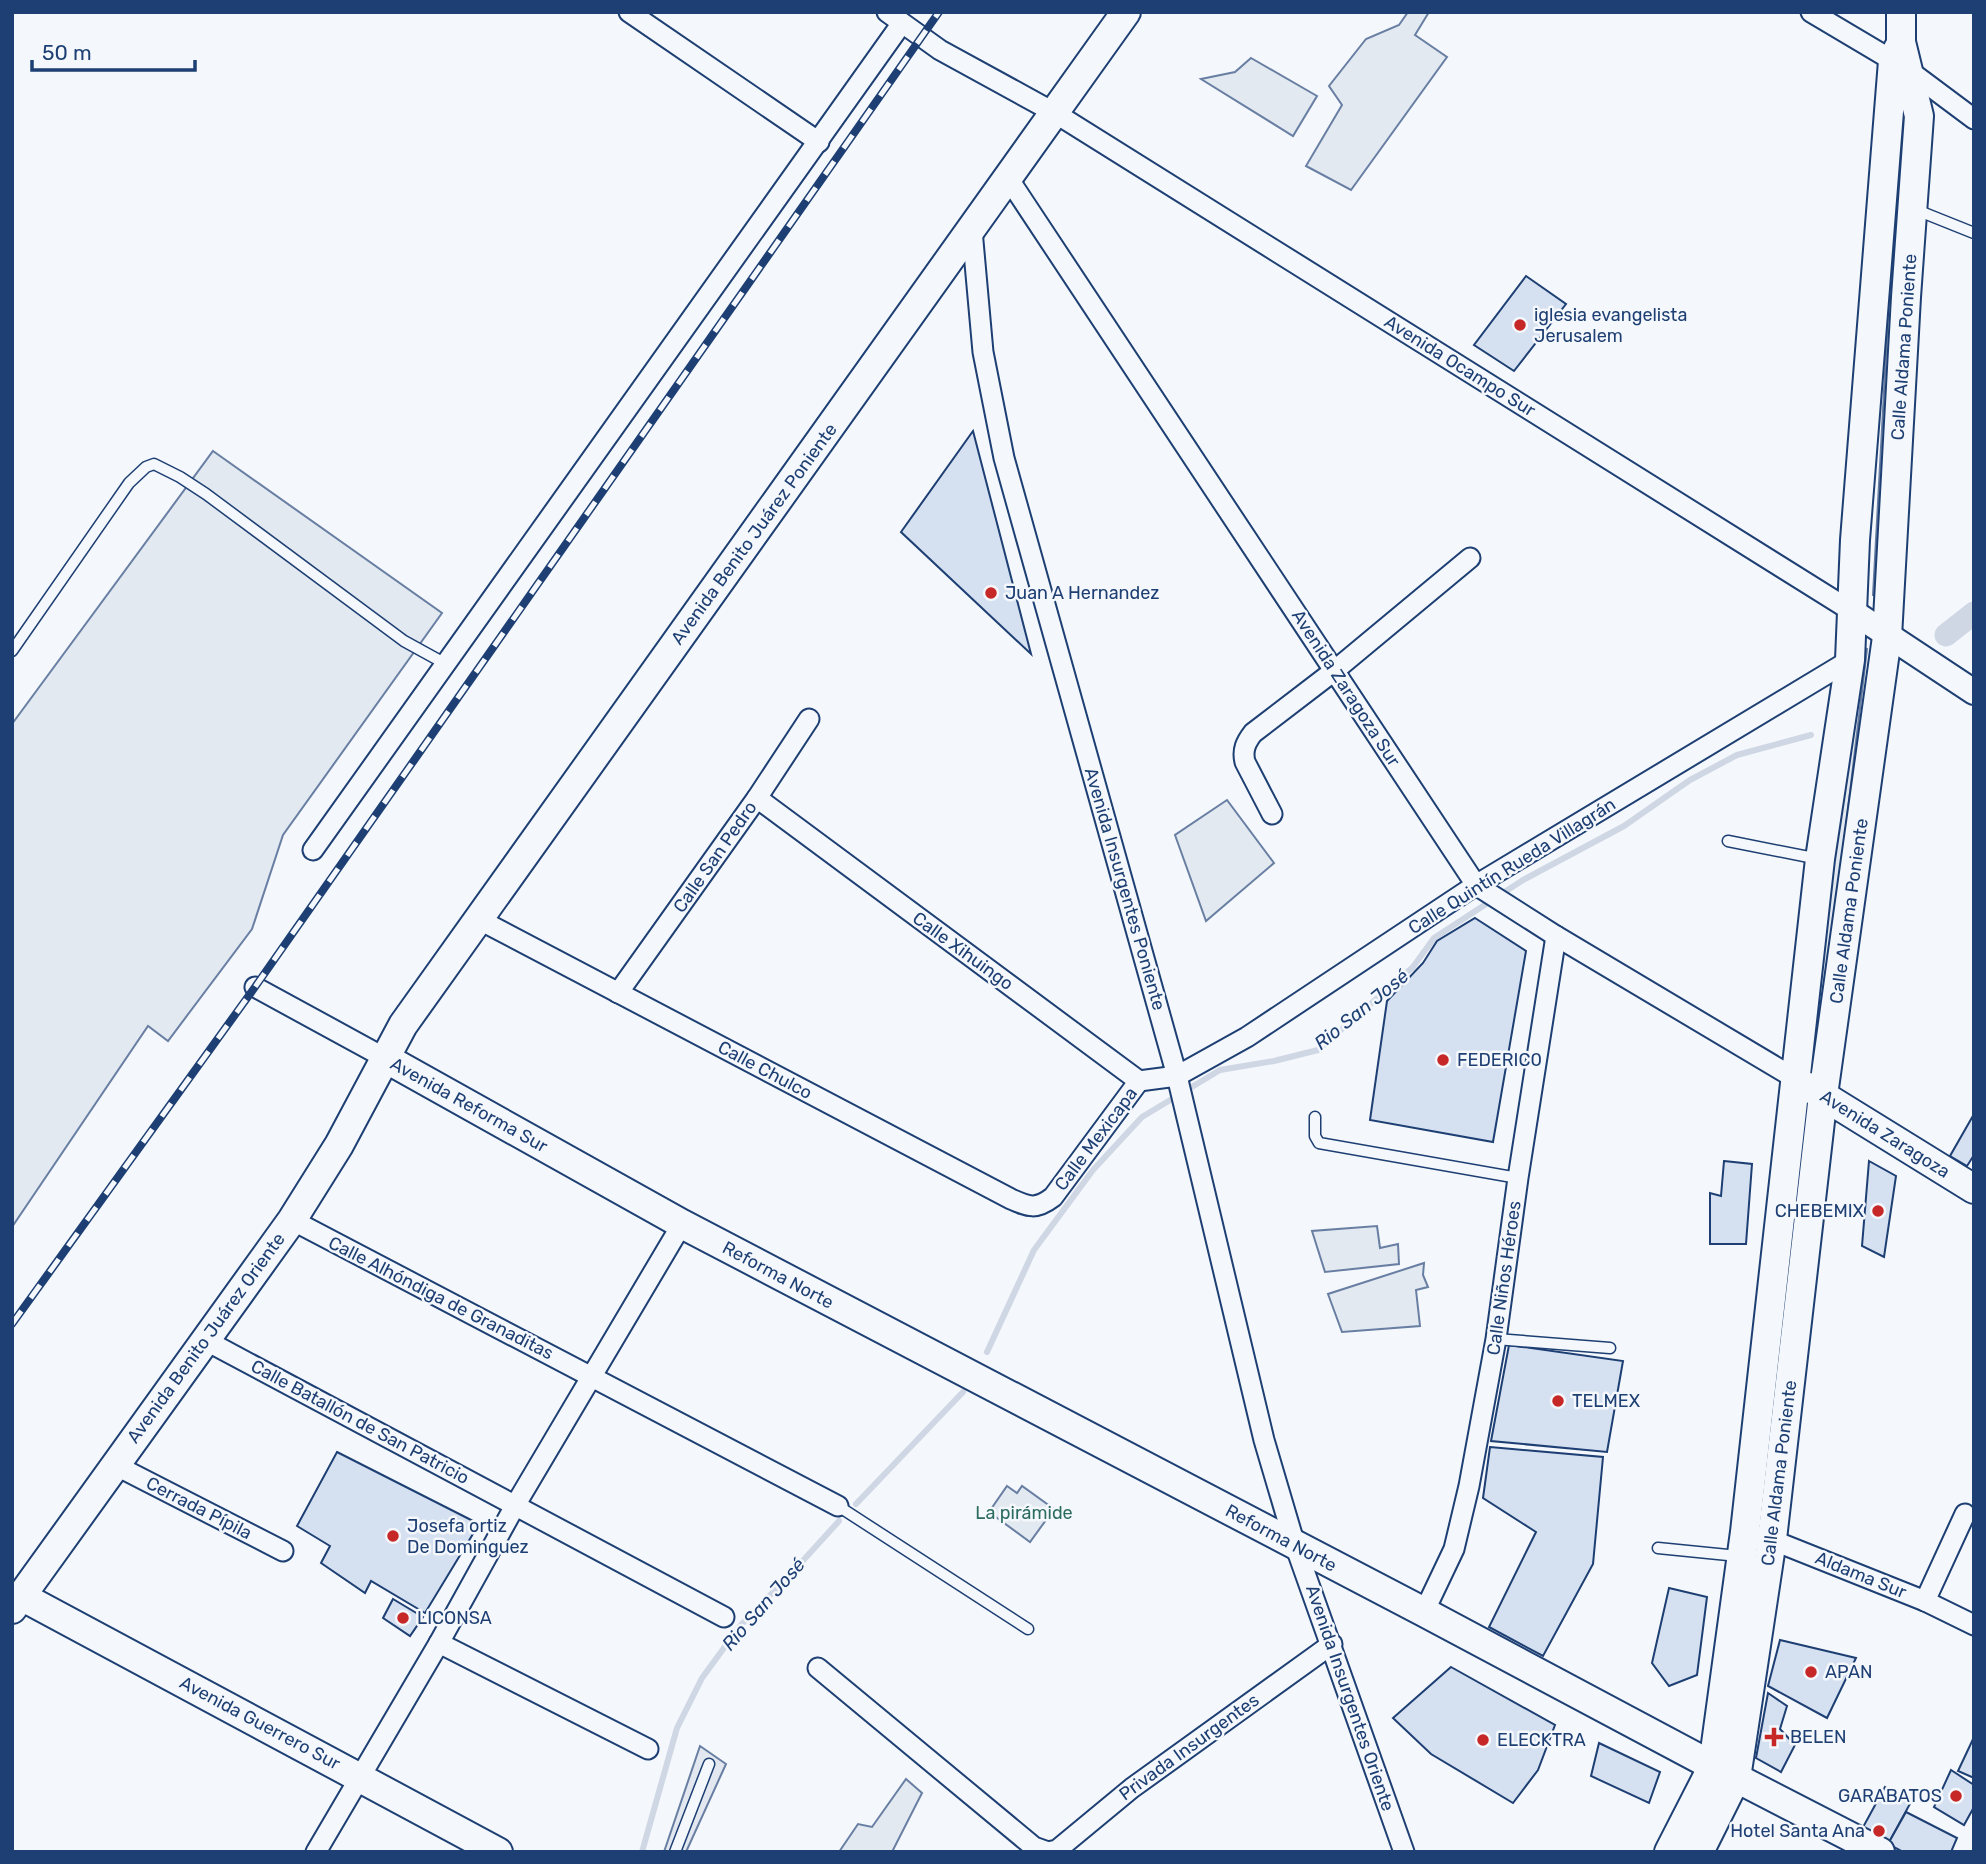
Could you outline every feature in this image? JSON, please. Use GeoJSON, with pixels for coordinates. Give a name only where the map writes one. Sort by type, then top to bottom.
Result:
{"type":"FeatureCollection","features":[{"type":"Feature","properties":{"kind":"main road","name":"Avenida Benito Juárez Poniente"},"geometry":{"type":"LineString","coordinates":[[385,1058],[403,1025],[478,919],[1126,12]]}},
{"type":"Feature","properties":{"kind":"main road","name":"Calle Aldama Poniente"},"geometry":{"type":"LineString","coordinates":[[1724,1772],[1743,1544],[1820,859],[1850,660],[1855,540],[1901,57],[1900,12]]}},
{"type":"Feature","properties":{"kind":"main road","name":"Calle Aldama Poniente"},"geometry":{"type":"LineString","coordinates":[[1724,1772],[1744,1710],[1772,1539],[1823,1095],[1887,637],[1919,116],[1901,57]]}},
{"type":"Feature","properties":{"kind":"main road","name":"Avenida Benito Juárez Oriente"},"geometry":{"type":"LineString","coordinates":[[17,1602],[292,1220],[346,1134],[385,1058]]}},
{"type":"Feature","properties":{"kind":"main road","name":"Avenida Reforma Sur"},"geometry":{"type":"LineString","coordinates":[[385,1058],[682,1224]]}},
{"type":"Feature","properties":{"kind":"main road","name":"Avenida Zaragoza"},"geometry":{"type":"LineString","coordinates":[[1796,1079],[1974,1189]]}},
{"type":"Feature","properties":{"kind":"main road","name":"Reforma Norte"},"geometry":{"type":"LineString","coordinates":[[682,1224],[1880,1852]]}},
{"type":"Feature","properties":{"kind":"main road","name":"Avenida Guerrero Sur"},"geometry":{"type":"LineString","coordinates":[[17,1602],[359,1776],[498,1852]]}},
{"type":"Feature","properties":{"kind":"main road"},"geometry":{"type":"LineString","coordinates":[[1670,1852],[1724,1772]]}},
{"type":"Feature","properties":{"kind":"main road"},"geometry":{"type":"LineString","coordinates":[[1699,1852],[1724,1772]]}},
{"type":"Feature","properties":{"kind":"street"},"geometry":{"type":"LineString","coordinates":[[629,12],[819,142]]}},
{"type":"Feature","properties":{"kind":"street"},"geometry":{"type":"LineString","coordinates":[[1811,12],[1901,57],[1970,113]]}},
{"type":"Feature","properties":{"kind":"street"},"geometry":{"type":"LineString","coordinates":[[313,850],[444,663],[819,142],[894,18]]}},
{"type":"Feature","properties":{"kind":"street","name":"Avenida Ocampo Sur"},"geometry":{"type":"LineString","coordinates":[[894,18],[940,50],[1055,113],[1853,612],[1887,637],[1974,692]]}},
{"type":"Feature","properties":{"kind":"street","name":"Avenida Zaragoza Sur"},"geometry":{"type":"LineString","coordinates":[[1008,178],[1483,890],[1796,1079]]}},
{"type":"Feature","properties":{"kind":"street","name":"Avenida Insurgentes Poniente"},"geometry":{"type":"LineString","coordinates":[[972,230],[984,352],[1004,458],[1177,1080],[1264,1440],[1295,1545]]}},
{"type":"Feature","properties":{"kind":"street"},"geometry":{"type":"LineString","coordinates":[[1272,814],[1243,755],[1247,741],[1253,733],[1470,558]]}},
{"type":"Feature","properties":{"kind":"street","name":"Calle Quintín Rueda Villagrán"},"geometry":{"type":"LineString","coordinates":[[1177,1080],[1850,660]]}},
{"type":"Feature","properties":{"kind":"street","name":"Calle San Pedro"},"geometry":{"type":"LineString","coordinates":[[618,993],[757,798],[809,719]]}},
{"type":"Feature","properties":{"kind":"street","name":"Calle Xihuingo"},"geometry":{"type":"LineString","coordinates":[[757,798],[1139,1081]]}},
{"type":"Feature","properties":{"kind":"street","name":"Calle Chulco"},"geometry":{"type":"LineString","coordinates":[[478,919],[1011,1199],[1030,1206],[1043,1205],[1053,1197]]}},
{"type":"Feature","properties":{"kind":"street","name":"Calle Niños Héroes"},"geometry":{"type":"LineString","coordinates":[[1424,1612],[1454,1549],[1469,1486],[1496,1339],[1556,936]]}},
{"type":"Feature","properties":{"kind":"street","name":"Avenida Reforma Sur"},"geometry":{"type":"LineString","coordinates":[[255,987],[385,1058]]}},
{"type":"Feature","properties":{"kind":"street"},"geometry":{"type":"LineString","coordinates":[[1139,1081],[1177,1080]]}},
{"type":"Feature","properties":{"kind":"street","name":"Calle Mexicapa"},"geometry":{"type":"LineString","coordinates":[[1053,1197],[1139,1081]]}},
{"type":"Feature","properties":{"kind":"street","name":"Calle Alhóndiga de Granaditas"},"geometry":{"type":"LineString","coordinates":[[292,1220],[838,1506]]}},
{"type":"Feature","properties":{"kind":"street"},"geometry":{"type":"LineString","coordinates":[[316,1852],[439,1643],[516,1504],[682,1224]]}},
{"type":"Feature","properties":{"kind":"street","name":"Calle Batallón de San Patricio"},"geometry":{"type":"LineString","coordinates":[[205,1340],[724,1617]]}},
{"type":"Feature","properties":{"kind":"street","name":"Cerrada Pípila"},"geometry":{"type":"LineString","coordinates":[[115,1465],[283,1551]]}},
{"type":"Feature","properties":{"kind":"street"},"geometry":{"type":"LineString","coordinates":[[1925,1601],[1965,1514]]}},
{"type":"Feature","properties":{"kind":"street","name":"Aldama Sur"},"geometry":{"type":"LineString","coordinates":[[1743,1544],[1772,1539],[1925,1601],[1974,1625]]}},
{"type":"Feature","properties":{"kind":"street","name":"Avenida Insurgentes Oriente"},"geometry":{"type":"LineString","coordinates":[[1295,1545],[1404,1852]]}},
{"type":"Feature","properties":{"kind":"street"},"geometry":{"type":"LineString","coordinates":[[439,1643],[648,1749]]}},
{"type":"Feature","properties":{"kind":"street","name":"Privada Insurgentes"},"geometry":{"type":"LineString","coordinates":[[818,1668],[1034,1847],[1048,1852],[1057,1850],[1132,1788],[1332,1644]]}},
{"type":"Feature","properties":{"kind":"lane"},"geometry":{"type":"LineString","coordinates":[[1913,209],[1974,233]]}},
{"type":"Feature","properties":{"kind":"lane"},"geometry":{"type":"LineString","coordinates":[[12,651],[129,483],[146,467],[154,464],[198,488],[404,641],[444,663]]}},
{"type":"Feature","properties":{"kind":"lane"},"geometry":{"type":"LineString","coordinates":[[1727,841],[1820,859]]}},
{"type":"Feature","properties":{"kind":"lane"},"geometry":{"type":"LineString","coordinates":[[1315,1117],[1316,1140],[1326,1144],[1518,1178]]}},
{"type":"Feature","properties":{"kind":"lane"},"geometry":{"type":"LineString","coordinates":[[1496,1339],[1610,1348]]}},
{"type":"Feature","properties":{"kind":"lane"},"geometry":{"type":"LineString","coordinates":[[838,1506],[1028,1629]]}},
{"type":"Feature","properties":{"kind":"lane"},"geometry":{"type":"LineString","coordinates":[[1658,1548],[1743,1544]]}},
{"type":"Feature","properties":{"kind":"lane"},"geometry":{"type":"LineString","coordinates":[[675,1852],[709,1764]]}},
{"type":"Feature","properties":{"kind":"green space"},"geometry":{"type":"Polygon","coordinates":[[[1408,12],[1429,12],[1415,35],[1447,57],[1351,190],[1306,166],[1342,105],[1329,86],[1366,39],[1399,25],[1408,12]]]}},
{"type":"Feature","properties":{"kind":"green space"},"geometry":{"type":"Polygon","coordinates":[[[1251,58],[1317,96],[1293,136],[1201,79],[1235,72],[1251,58]]]}},
{"type":"Feature","properties":{"kind":"green space"},"geometry":{"type":"Polygon","coordinates":[[[1908,109],[1881,598],[1873,595],[1892,244],[1902,111],[1908,109]]]}},
{"type":"Feature","properties":{"kind":"green space"},"geometry":{"type":"Polygon","coordinates":[[[213,451],[442,613],[283,835],[252,929],[168,1041],[148,1026],[12,1227],[12,724],[213,451]]]}},
{"type":"Feature","properties":{"kind":"green space"},"geometry":{"type":"Polygon","coordinates":[[[1859,647],[1867,649],[1817,1071],[1809,1066],[1859,647]]]}},
{"type":"Feature","properties":{"kind":"green space"},"geometry":{"type":"Polygon","coordinates":[[[1227,800],[1274,863],[1206,921],[1175,835],[1227,800]]]}},
{"type":"Feature","properties":{"kind":"green space"},"geometry":{"type":"Polygon","coordinates":[[[1377,1226],[1380,1248],[1398,1244],[1399,1264],[1325,1272],[1312,1231],[1377,1226]]]}},
{"type":"Feature","properties":{"kind":"green space"},"geometry":{"type":"Polygon","coordinates":[[[1424,1263],[1423,1275],[1428,1287],[1416,1290],[1420,1326],[1342,1332],[1328,1294],[1424,1263]]]}},
{"type":"Feature","properties":{"kind":"green space","name":"La pirámide"},"geometry":{"type":"Polygon","coordinates":[[[1007,1486],[1017,1493],[1022,1486],[1054,1509],[1030,1542],[989,1512],[1007,1486]]]}},
{"type":"Feature","properties":{"kind":"green space"},"geometry":{"type":"Polygon","coordinates":[[[906,1779],[922,1793],[892,1852],[839,1852],[858,1824],[872,1827],[906,1779]]]}},
{"type":"Feature","properties":{"kind":"shaded area"},"geometry":{"type":"Polygon","coordinates":[[[700,1746],[726,1764],[686,1852],[664,1852],[700,1746]]]}},
{"type":"Feature","properties":{"kind":"building","name":"iglesia evangelista Jerusalem"},"geometry":{"type":"Polygon","coordinates":[[[1526,276],[1566,304],[1514,371],[1474,345],[1526,276]]]}},
{"type":"Feature","properties":{"kind":"building","name":"Juan A Hernandez"},"geometry":{"type":"Polygon","coordinates":[[[973,431],[1031,654],[901,532],[973,431]]]}},
{"type":"Feature","properties":{"kind":"building","name":"FEDERIC0"},"geometry":{"type":"Polygon","coordinates":[[[1475,918],[1526,951],[1493,1142],[1370,1120],[1387,1001],[1423,963],[1437,941],[1475,918]]]}},
{"type":"Feature","properties":{"kind":"building"},"geometry":{"type":"Polygon","coordinates":[[[1974,1114],[1974,1155],[1967,1166],[1950,1156],[1974,1114]]]}},
{"type":"Feature","properties":{"kind":"building"},"geometry":{"type":"Polygon","coordinates":[[[1724,1161],[1752,1164],[1746,1244],[1710,1244],[1710,1193],[1721,1196],[1724,1161]]]}},
{"type":"Feature","properties":{"kind":"building","name":"CHEBEMIX"},"geometry":{"type":"Polygon","coordinates":[[[1869,1161],[1896,1176],[1884,1257],[1862,1246],[1869,1161]]]}},
{"type":"Feature","properties":{"kind":"building","name":"TELMEX"},"geometry":{"type":"Polygon","coordinates":[[[1509,1345],[1623,1361],[1607,1452],[1491,1441],[1509,1345]]]}},
{"type":"Feature","properties":{"kind":"building"},"geometry":{"type":"Polygon","coordinates":[[[1490,1447],[1603,1457],[1593,1564],[1543,1656],[1489,1627],[1536,1532],[1483,1498],[1490,1447]]]}},
{"type":"Feature","properties":{"kind":"building","name":"Josefa ortiz De Dominguez"},"geometry":{"type":"Polygon","coordinates":[[[337,1452],[479,1524],[425,1613],[371,1581],[365,1593],[321,1563],[330,1546],[297,1526],[337,1452]]]}},
{"type":"Feature","properties":{"kind":"building"},"geometry":{"type":"Polygon","coordinates":[[[1669,1588],[1707,1597],[1697,1675],[1669,1686],[1652,1663],[1669,1588]]]}},
{"type":"Feature","properties":{"kind":"building","name":"LICONSA"},"geometry":{"type":"Polygon","coordinates":[[[393,1599],[423,1617],[410,1636],[383,1618],[393,1599]]]}},
{"type":"Feature","properties":{"kind":"building","name":"APAN"},"geometry":{"type":"Polygon","coordinates":[[[1780,1640],[1856,1658],[1827,1718],[1768,1686],[1780,1640]]]}},
{"type":"Feature","properties":{"kind":"building","name":"ELECKTRA"},"geometry":{"type":"Polygon","coordinates":[[[1451,1667],[1555,1725],[1538,1770],[1513,1803],[1431,1754],[1393,1718],[1451,1667]]]}},
{"type":"Feature","properties":{"kind":"building","name":"BELEN"},"geometry":{"type":"Polygon","coordinates":[[[1768,1693],[1787,1706],[1780,1729],[1795,1745],[1781,1772],[1756,1758],[1768,1693]]]}},
{"type":"Feature","properties":{"kind":"building"},"geometry":{"type":"Polygon","coordinates":[[[1974,1737],[1974,1778],[1958,1771],[1974,1737]]]}},
{"type":"Feature","properties":{"kind":"building"},"geometry":{"type":"Polygon","coordinates":[[[1599,1743],[1660,1772],[1649,1803],[1591,1776],[1599,1743]]]}},
{"type":"Feature","properties":{"kind":"building","name":"GARABATOS"},"geometry":{"type":"Polygon","coordinates":[[[1951,1770],[1974,1785],[1974,1807],[1964,1825],[1934,1807],[1951,1770]]]}},
{"type":"Feature","properties":{"kind":"building"},"geometry":{"type":"Polygon","coordinates":[[[1885,1787],[1911,1802],[1888,1844],[1862,1829],[1885,1787]]]}},
{"type":"Feature","properties":{"kind":"building"},"geometry":{"type":"Polygon","coordinates":[[[1906,1812],[1957,1838],[1951,1852],[1903,1852],[1888,1844],[1906,1812]]]}},
{"type":"Feature","properties":{"kind":"waterway","name":"Rio San José"},"geometry":{"type":"LineString","coordinates":[[1946,635],[1974,613]]}},
{"type":"Feature","properties":{"kind":"waterway","name":"Rio San José"},"geometry":{"type":"LineString","coordinates":[[987,1352],[1034,1250],[1093,1170],[1142,1117],[1220,1070],[1318,1050],[1413,967],[1434,938],[1523,880],[1624,826],[1690,780],[1737,755],[1811,735]]}},
{"type":"Feature","properties":{"kind":"waterway","name":"Rio San José"},"geometry":{"type":"LineString","coordinates":[[856,1504],[963,1392]]}},
{"type":"Feature","properties":{"kind":"waterway","name":"Rio San José"},"geometry":{"type":"LineString","coordinates":[[642,1852],[677,1728],[702,1678],[740,1626],[839,1521]]}},
{"type":"Feature","properties":{"kind":"railway"},"geometry":{"type":"LineString","coordinates":[[12,1324],[255,987],[939,12]]}},
{"type":"Feature","properties":{"kind":"place","name":"iglesia evangelista Jerusalem"},"geometry":{"type":"Point","coordinates":[1520,325]}},
{"type":"Feature","properties":{"kind":"place","name":"Juan A Hernandez"},"geometry":{"type":"Point","coordinates":[991,593]}},
{"type":"Feature","properties":{"kind":"place","name":"FEDERIC0"},"geometry":{"type":"Point","coordinates":[1443,1060]}},
{"type":"Feature","properties":{"kind":"place","name":"CHEBEMIX"},"geometry":{"type":"Point","coordinates":[1878,1211]}},
{"type":"Feature","properties":{"kind":"place","name":"TELMEX"},"geometry":{"type":"Point","coordinates":[1558,1401]}},
{"type":"Feature","properties":{"kind":"place","name":"Josefa ortiz De Dominguez"},"geometry":{"type":"Point","coordinates":[393,1536]}},
{"type":"Feature","properties":{"kind":"place","name":"LICONSA"},"geometry":{"type":"Point","coordinates":[403,1618]}},
{"type":"Feature","properties":{"kind":"place","name":"APAN"},"geometry":{"type":"Point","coordinates":[1811,1672]}},
{"type":"Feature","properties":{"kind":"place","name":"BELEN"},"geometry":{"type":"Point","coordinates":[1774,1737]}},
{"type":"Feature","properties":{"kind":"place","name":"ELECKTRA"},"geometry":{"type":"Point","coordinates":[1483,1740]}},
{"type":"Feature","properties":{"kind":"place","name":"GARABATOS"},"geometry":{"type":"Point","coordinates":[1956,1796]}},
{"type":"Feature","properties":{"kind":"place","name":"Hotel Santa Ana"},"geometry":{"type":"Point","coordinates":[1879,1831]}}]}
